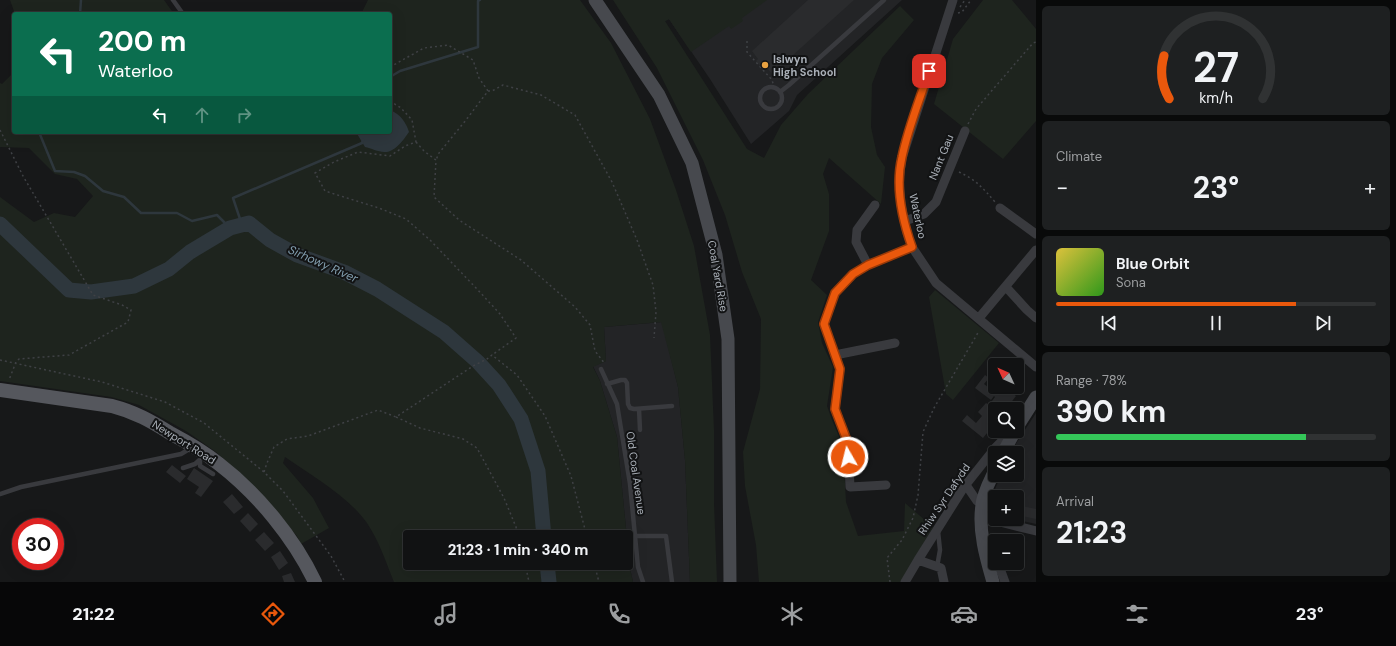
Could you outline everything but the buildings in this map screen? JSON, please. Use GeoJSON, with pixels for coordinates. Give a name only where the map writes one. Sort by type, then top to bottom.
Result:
{"type":"FeatureCollection","features":[{"type":"Feature","properties":{"kind":"main road","name":"Coal Yard Rise"},"geometry":{"type":"LineString","coordinates":[[595,0],[659,95],[692,163],[716,255],[728,339],[730,582]]}},
{"type":"Feature","properties":{"kind":"main road","name":"Newport Road"},"geometry":{"type":"LineString","coordinates":[[2,391],[112,406],[140,415],[234,477],[252,494],[279,525],[296,548],[315,582]]}},
{"type":"Feature","properties":{"kind":"main road"},"geometry":{"type":"LineString","coordinates":[[1024,416],[1036,397]]}},
{"type":"Feature","properties":{"kind":"main road"},"geometry":{"type":"LineString","coordinates":[[991,482],[981,509],[984,545],[993,582]]}},
{"type":"Feature","properties":{"kind":"street","name":"Waterloo"},"geometry":{"type":"LineString","coordinates":[[953,0],[912,123],[902,158],[900,198],[907,233],[912,247],[936,283],[1036,367]]}},
{"type":"Feature","properties":{"kind":"street","name":"Nant Gau"},"geometry":{"type":"LineString","coordinates":[[905,221],[924,214],[936,202],[964,131]]}},
{"type":"Feature","properties":{"kind":"street"},"geometry":{"type":"LineString","coordinates":[[868,265],[856,242],[857,230],[875,205]]}},
{"type":"Feature","properties":{"kind":"street"},"geometry":{"type":"LineString","coordinates":[[1000,208],[1036,234]]}},
{"type":"Feature","properties":{"kind":"street"},"geometry":{"type":"LineString","coordinates":[[886,485],[850,487],[848,443],[835,409],[840,369],[824,324],[835,293],[853,274],[868,265],[912,247]]}},
{"type":"Feature","properties":{"kind":"street"},"geometry":{"type":"LineString","coordinates":[[982,321],[1006,287],[1036,250]]}},
{"type":"Feature","properties":{"kind":"street"},"geometry":{"type":"LineString","coordinates":[[1006,287],[1026,310],[1036,318]]}},
{"type":"Feature","properties":{"kind":"street"},"geometry":{"type":"LineString","coordinates":[[835,355],[895,343]]}},
{"type":"Feature","properties":{"kind":"street","name":"Rhiw Syr Dafydd"},"geometry":{"type":"LineString","coordinates":[[905,582],[966,484],[995,448],[1006,438]]}},
{"type":"Feature","properties":{"kind":"street"},"geometry":{"type":"LineString","coordinates":[[966,484],[981,509],[996,521],[1036,531]]}},
{"type":"Feature","properties":{"kind":"street"},"geometry":{"type":"LineString","coordinates":[[984,545],[988,548]]}},
{"type":"Feature","properties":{"kind":"street"},"geometry":{"type":"LineString","coordinates":[[918,560],[941,568],[944,582]]}},
{"type":"Feature","properties":{"kind":"street"},"geometry":{"type":"LineString","coordinates":[[1001,570],[1006,582]]}},
{"type":"Feature","properties":{"kind":"lane"},"geometry":{"type":"LineString","coordinates":[[173,0],[182,12]]}},
{"type":"Feature","properties":{"kind":"lane"},"geometry":{"type":"LineString","coordinates":[[780,92],[884,0]]}},
{"type":"Feature","properties":{"kind":"lane"},"geometry":{"type":"LineString","coordinates":[[774,87],[780,92],[782,99],[779,106],[772,109],[765,106],[760,100],[761,93],[767,88],[774,87]]}},
{"type":"Feature","properties":{"kind":"lane","name":"Old Coal Avenue"},"geometry":{"type":"LineString","coordinates":[[601,369],[617,404],[630,484],[638,567],[643,582]]}},
{"type":"Feature","properties":{"kind":"lane"},"geometry":{"type":"LineString","coordinates":[[608,384],[625,380],[627,383],[628,404],[630,408],[638,409],[672,406]]}},
{"type":"Feature","properties":{"kind":"lane"},"geometry":{"type":"LineString","coordinates":[[638,409],[640,430]]}},
{"type":"Feature","properties":{"kind":"lane"},"geometry":{"type":"LineString","coordinates":[[0,494],[27,486],[181,454],[200,454]]}},
{"type":"Feature","properties":{"kind":"lane"},"geometry":{"type":"LineString","coordinates":[[183,468],[195,464],[200,454]]}},
{"type":"Feature","properties":{"kind":"lane"},"geometry":{"type":"LineString","coordinates":[[200,454],[200,466],[213,474]]}},
{"type":"Feature","properties":{"kind":"lane"},"geometry":{"type":"LineString","coordinates":[[937,567],[940,550],[938,528]]}},
{"type":"Feature","properties":{"kind":"lane"},"geometry":{"type":"LineString","coordinates":[[635,536],[666,536],[672,582]]}},
{"type":"Feature","properties":{"kind":"path"},"geometry":{"type":"LineString","coordinates":[[955,14],[962,12],[971,0]]}},
{"type":"Feature","properties":{"kind":"path"},"geometry":{"type":"LineString","coordinates":[[747,41],[747,52],[772,80],[774,87]]}},
{"type":"Feature","properties":{"kind":"path"},"geometry":{"type":"LineString","coordinates":[[964,131],[976,110],[1033,43],[1036,42]]}},
{"type":"Feature","properties":{"kind":"path"},"geometry":{"type":"LineString","coordinates":[[392,66],[424,48],[448,45],[473,60],[479,78],[488,91]]}},
{"type":"Feature","properties":{"kind":"path"},"geometry":{"type":"LineString","coordinates":[[601,369],[605,363],[595,351],[590,325],[575,307],[521,260],[459,220],[434,197],[436,160],[488,91],[492,91],[503,85],[541,95],[575,115],[612,182],[637,240],[653,284],[656,312],[654,338]]}},
{"type":"Feature","properties":{"kind":"path"},"geometry":{"type":"LineString","coordinates":[[392,102],[401,108],[412,120],[416,142],[424,151],[436,160]]}},
{"type":"Feature","properties":{"kind":"path"},"geometry":{"type":"LineString","coordinates":[[0,130],[23,176],[93,295],[122,305],[131,310],[128,322],[69,355],[20,359],[16,362],[2,391]]}},
{"type":"Feature","properties":{"kind":"path"},"geometry":{"type":"LineString","coordinates":[[396,417],[473,366],[487,359],[516,338],[500,314],[452,261],[406,219],[379,208],[325,191],[315,173],[334,162],[358,152],[390,156],[405,146],[416,142]]}},
{"type":"Feature","properties":{"kind":"path"},"geometry":{"type":"LineString","coordinates":[[950,168],[970,177],[980,184],[1000,208]]}},
{"type":"Feature","properties":{"kind":"path"},"geometry":{"type":"LineString","coordinates":[[890,582],[888,558],[902,540],[913,518],[918,495],[924,432],[934,408],[982,321]]}},
{"type":"Feature","properties":{"kind":"path"},"geometry":{"type":"LineString","coordinates":[[492,355],[517,376],[545,416],[571,476],[585,530]]}},
{"type":"Feature","properties":{"kind":"path"},"geometry":{"type":"LineString","coordinates":[[264,472],[274,447],[287,439],[308,436],[378,410],[420,428],[463,439],[477,448],[504,498],[517,530]]}},
{"type":"Feature","properties":{"kind":"path"},"geometry":{"type":"LineString","coordinates":[[526,570],[529,582]]}},
{"type":"Feature","properties":{"kind":"path"},"geometry":{"type":"LineString","coordinates":[[596,570],[599,582]]}},
{"type":"Feature","properties":{"kind":"shaded area"},"geometry":{"type":"Polygon","coordinates":[[[10,0],[164,0],[173,12],[14,12],[10,0]]]}},
{"type":"Feature","properties":{"kind":"shaded area"},"geometry":{"type":"Polygon","coordinates":[[[368,0],[580,0],[611,43],[650,119],[676,190],[694,246],[710,335],[714,430],[714,503],[717,582],[690,582],[685,460],[678,387],[661,322],[604,327],[606,361],[593,367],[600,381],[617,437],[626,530],[403,530],[403,570],[630,570],[633,582],[394,582],[375,537],[359,513],[340,495],[285,457],[283,463],[313,498],[329,528],[301,544],[297,536],[245,478],[216,452],[186,431],[139,405],[111,397],[0,381],[0,197],[34,222],[54,213],[75,217],[93,196],[77,179],[55,174],[29,148],[0,147],[0,83],[2,84],[12,74],[12,134],[392,134],[392,12],[362,12],[368,0]]]}},
{"type":"Feature","properties":{"kind":"shaded area"},"geometry":{"type":"Polygon","coordinates":[[[613,0],[767,0],[742,18],[743,21],[731,29],[729,26],[691,52],[669,19],[665,21],[747,149],[764,158],[781,125],[808,94],[900,6],[914,20],[882,58],[872,84],[871,127],[877,155],[885,167],[881,204],[829,158],[823,174],[829,194],[829,231],[811,280],[827,295],[818,322],[822,343],[833,367],[827,406],[843,446],[846,502],[858,536],[904,531],[905,503],[933,527],[901,582],[759,582],[756,545],[745,486],[743,452],[760,389],[761,319],[742,272],[725,215],[703,160],[657,68],[613,0]]]}},
{"type":"Feature","properties":{"kind":"shaded area","name":"Islwyn High School"},"geometry":{"type":"Polygon","coordinates":[[[657,0],[902,0],[797,95],[789,111],[751,144],[710,79],[669,19],[665,21],[657,0]]]}},
{"type":"Feature","properties":{"kind":"shaded area"},"geometry":{"type":"Polygon","coordinates":[[[983,0],[1012,0],[1036,29],[1036,121],[1003,159],[934,104],[953,39],[983,0]]]}},
{"type":"Feature","properties":{"kind":"shaded area"},"geometry":{"type":"Polygon","coordinates":[[[392,111],[397,114],[406,125],[409,132],[399,145],[392,150],[384,152],[365,147],[357,134],[392,134],[392,111]]]}},
{"type":"Feature","properties":{"kind":"shaded area"},"geometry":{"type":"Polygon","coordinates":[[[935,290],[999,343],[953,400],[946,394],[929,297],[935,290]]]}},
{"type":"Feature","properties":{"kind":"shaded area"},"geometry":{"type":"Polygon","coordinates":[[[662,322],[678,387],[685,460],[690,582],[633,582],[630,570],[633,570],[633,530],[626,530],[617,437],[600,381],[593,366],[606,361],[604,327],[662,322]]]}},
{"type":"Feature","properties":{"kind":"shaded area"},"geometry":{"type":"Polygon","coordinates":[[[1036,413],[1036,524],[1024,521],[1024,490],[995,490],[998,482],[1024,482],[1024,446],[1015,446],[1020,438],[1024,438],[1024,431],[1036,413]]]}},
{"type":"Feature","properties":{"kind":"waterway"},"geometry":{"type":"LineString","coordinates":[[80,12],[81,0]]}},
{"type":"Feature","properties":{"kind":"waterway"},"geometry":{"type":"LineString","coordinates":[[392,76],[400,71],[478,47],[478,1],[480,0]]}},
{"type":"Feature","properties":{"kind":"waterway"},"geometry":{"type":"LineString","coordinates":[[40,134],[55,171],[74,172],[85,176],[103,191],[124,197],[141,213],[177,213],[192,221],[217,215],[230,228]]}},
{"type":"Feature","properties":{"kind":"waterway"},"geometry":{"type":"LineString","coordinates":[[242,225],[233,198],[362,143],[363,140]]}},
{"type":"Feature","properties":{"kind":"waterway","name":"Sirhowy River"},"geometry":{"type":"LineString","coordinates":[[0,224],[69,290],[91,292],[134,286],[169,269],[190,252],[230,228],[249,223],[270,240],[297,255],[344,272],[377,289],[444,332],[478,362],[499,385],[521,419],[538,471],[543,530]]}},
{"type":"Feature","properties":{"kind":"waterway","name":"Sirhowy River"},"geometry":{"type":"LineString","coordinates":[[548,570],[549,582]]}},
{"type":"Feature","properties":{"kind":"place","name":"Islwyn High School"},"geometry":{"type":"Point","coordinates":[765,65]}},
{"type":"Feature","properties":{"kind":"route"},"geometry":{"type":"LineString","coordinates":[[848,457],[848,443],[835,409],[840,369],[824,324],[835,293],[853,274],[868,265],[912,247],[907,233],[901,205],[900,169],[907,137],[929,71]]}}]}
